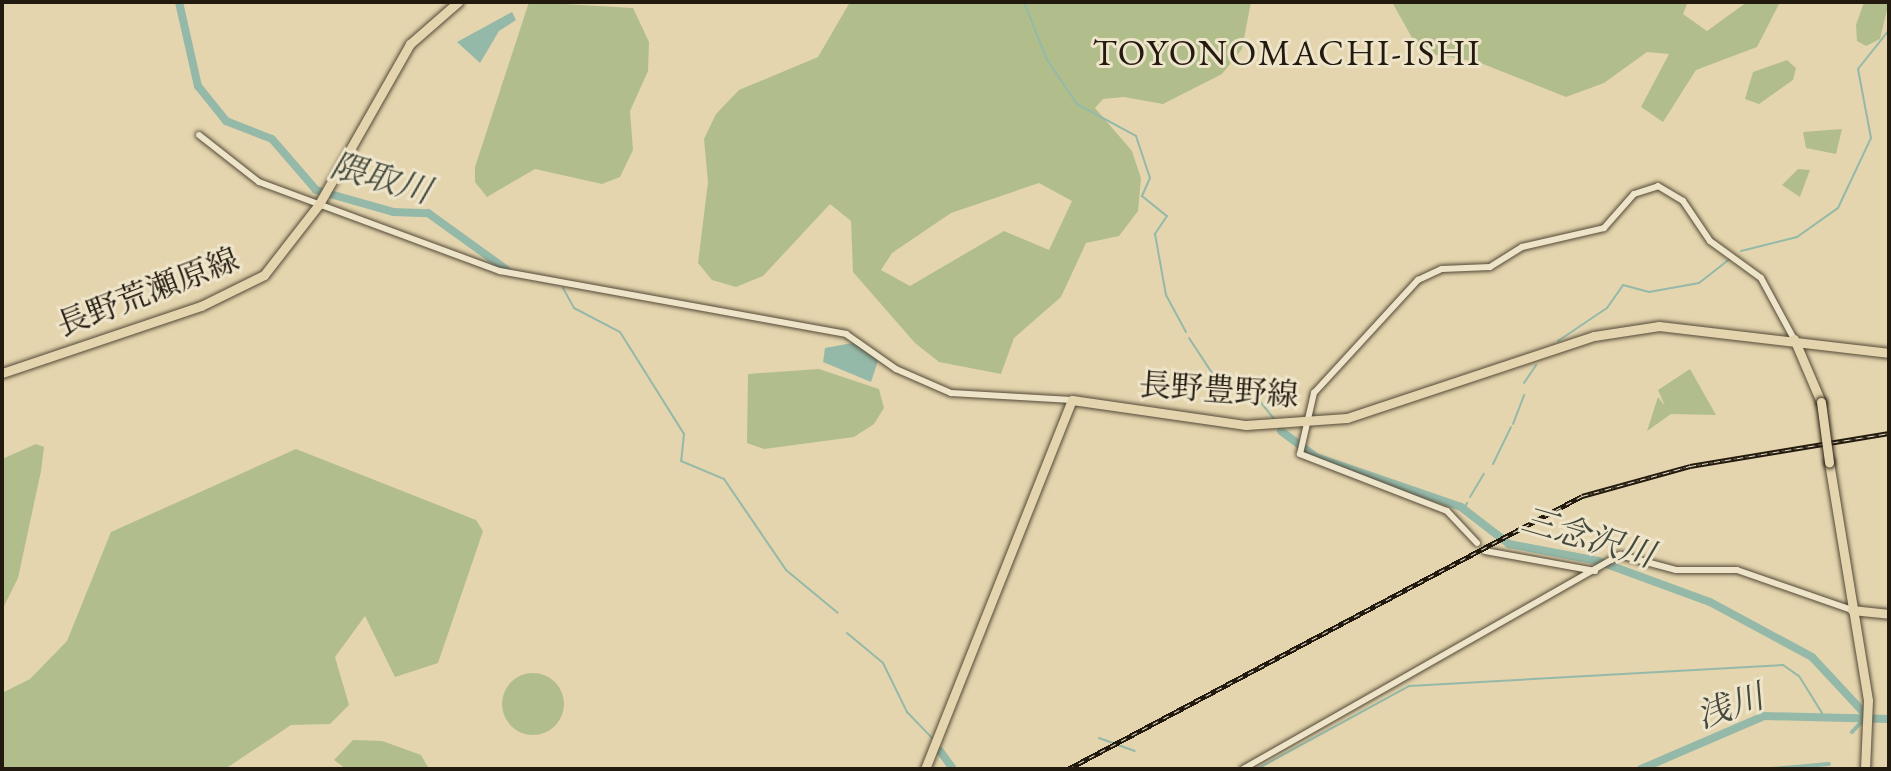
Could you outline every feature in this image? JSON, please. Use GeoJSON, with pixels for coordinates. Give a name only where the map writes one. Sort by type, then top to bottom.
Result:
{"type":"FeatureCollection","features":[{"type":"Feature","properties":{"kind":"main road","name":"長野荒瀬原線"},"geometry":{"type":"LineString","coordinates":[[2,373],[241,290],[284,255],[320,201],[410,44],[458,2]]}},
{"type":"Feature","properties":{"kind":"main road","name":"長野豊野線"},"geometry":{"type":"LineString","coordinates":[[1072,400],[1246,425],[1305,423],[1390,407],[1623,329],[1688,326],[1889,353]]}},
{"type":"Feature","properties":{"kind":"main road"},"geometry":{"type":"LineString","coordinates":[[1794,339],[1821,402],[1868,700],[1870,728],[1865,769]]}},
{"type":"Feature","properties":{"kind":"main road"},"geometry":{"type":"LineString","coordinates":[[925,769],[1072,400]]}},
{"type":"Feature","properties":{"kind":"main road"},"geometry":{"type":"LineString","coordinates":[[1852,610],[1889,614]]}},
{"type":"Feature","properties":{"kind":"street"},"geometry":{"type":"LineString","coordinates":[[199,135],[259,182],[320,201],[519,276],[846,334],[896,369],[951,393],[1072,400]]}},
{"type":"Feature","properties":{"kind":"street"},"geometry":{"type":"LineString","coordinates":[[1477,543],[1447,511],[1321,466],[1301,446],[1314,393],[1418,280],[1442,269],[1490,267],[1522,247],[1604,228],[1649,187],[1676,195],[1710,241],[1761,278],[1794,339]]}},
{"type":"Feature","properties":{"kind":"street"},"geometry":{"type":"LineString","coordinates":[[1485,551],[1598,570]]}},
{"type":"Feature","properties":{"kind":"street"},"geometry":{"type":"LineString","coordinates":[[1243,769],[1598,570],[1610,560],[1625,555],[1676,570],[1737,570],[1852,610]]}},
{"type":"Feature","properties":{"kind":"green space"},"geometry":{"type":"Polygon","coordinates":[[[529,2],[633,8],[649,42],[648,71],[630,111],[633,150],[620,177],[602,184],[535,169],[487,197],[475,182],[475,167],[529,2]]]}},
{"type":"Feature","properties":{"kind":"green space"},"geometry":{"type":"Polygon","coordinates":[[[850,2],[1251,2],[1242,49],[1222,74],[1163,104],[1124,97],[1103,99],[1095,108],[1132,151],[1141,178],[1138,211],[1119,236],[1086,243],[1061,297],[1014,338],[1001,374],[939,362],[915,343],[853,272],[851,221],[830,204],[763,276],[736,287],[712,280],[698,263],[708,182],[704,139],[716,114],[739,90],[818,57],[850,2]],[[1039,183],[951,213],[892,253],[881,270],[910,286],[1004,231],[1049,250],[1072,201],[1039,183]]]}},
{"type":"Feature","properties":{"kind":"green space"},"geometry":{"type":"Polygon","coordinates":[[[1392,2],[1688,2],[1683,14],[1707,31],[1747,2],[1780,2],[1757,47],[1696,70],[1663,122],[1641,107],[1669,54],[1647,52],[1604,83],[1566,97],[1478,62],[1420,52],[1392,2]]]}},
{"type":"Feature","properties":{"kind":"green space"},"geometry":{"type":"Polygon","coordinates":[[[1864,2],[1889,2],[1880,39],[1866,46],[1857,41],[1856,25],[1864,2]]]}},
{"type":"Feature","properties":{"kind":"green space"},"geometry":{"type":"Polygon","coordinates":[[[1787,60],[1796,68],[1793,80],[1759,104],[1745,99],[1753,72],[1787,60]]]}},
{"type":"Feature","properties":{"kind":"green space"},"geometry":{"type":"Polygon","coordinates":[[[1842,129],[1836,154],[1806,148],[1803,132],[1842,129]]]}},
{"type":"Feature","properties":{"kind":"green space"},"geometry":{"type":"Polygon","coordinates":[[[1798,169],[1810,170],[1800,197],[1782,185],[1798,169]]]}},
{"type":"Feature","properties":{"kind":"green space"},"geometry":{"type":"Polygon","coordinates":[[[819,369],[879,389],[884,408],[874,424],[854,437],[764,449],[747,443],[748,374],[819,369]]]}},
{"type":"Feature","properties":{"kind":"green space"},"geometry":{"type":"Polygon","coordinates":[[[1690,369],[1716,415],[1671,414],[1647,431],[1658,397],[1665,406],[1658,390],[1690,369]]]}},
{"type":"Feature","properties":{"kind":"green space"},"geometry":{"type":"Polygon","coordinates":[[[36,444],[44,447],[41,471],[18,578],[2,610],[2,459],[36,444]]]}},
{"type":"Feature","properties":{"kind":"green space"},"geometry":{"type":"Polygon","coordinates":[[[296,449],[476,520],[483,531],[438,663],[395,677],[365,616],[335,657],[349,705],[330,724],[291,725],[225,769],[2,769],[2,693],[30,679],[67,641],[111,532],[296,449]]]}},
{"type":"Feature","properties":{"kind":"green space"},"geometry":{"type":"Polygon","coordinates":[[[533,673],[545,675],[555,682],[562,692],[562,716],[555,726],[545,733],[533,735],[521,733],[511,726],[504,716],[502,704],[504,692],[511,682],[521,675],[533,673]]]}},
{"type":"Feature","properties":{"kind":"green space"},"geometry":{"type":"Polygon","coordinates":[[[353,740],[382,741],[421,755],[429,769],[346,769],[334,760],[353,740]]]}},
{"type":"Feature","properties":{"kind":"shaded area"},"geometry":{"type":"Polygon","coordinates":[[[512,12],[516,20],[499,31],[480,63],[457,42],[512,12]]]}},
{"type":"Feature","properties":{"kind":"shaded area"},"geometry":{"type":"Polygon","coordinates":[[[858,342],[878,361],[871,382],[823,362],[825,348],[858,342]]]}},
{"type":"Feature","properties":{"kind":"waterway","name":"隈取川"},"geometry":{"type":"LineString","coordinates":[[179,2],[198,86],[226,121],[272,139],[316,190],[393,212],[428,213],[507,270]]}},
{"type":"Feature","properties":{"kind":"waterway","name":"三念沢川"},"geometry":{"type":"LineString","coordinates":[[1024,2],[1047,60],[1077,104],[1136,136],[1150,178],[1142,196],[1167,216],[1155,234],[1166,295],[1186,332]]}},
{"type":"Feature","properties":{"kind":"waterway"},"geometry":{"type":"LineString","coordinates":[[1741,251],[1797,237],[1838,208],[1871,138],[1858,69],[1889,30]]}},
{"type":"Feature","properties":{"kind":"waterway"},"geometry":{"type":"LineString","coordinates":[[1558,341],[1607,308],[1623,285],[1649,292],[1699,283],[1730,259]]}},
{"type":"Feature","properties":{"kind":"waterway","name":"隈取川"},"geometry":{"type":"LineString","coordinates":[[563,288],[574,308],[620,332],[684,434],[681,461],[724,479],[786,570],[838,613]]}},
{"type":"Feature","properties":{"kind":"waterway","name":"三念沢川"},"geometry":{"type":"LineString","coordinates":[[1189,338],[1216,379],[1258,399],[1274,419]]}},
{"type":"Feature","properties":{"kind":"waterway"},"geometry":{"type":"LineString","coordinates":[[1524,383],[1536,365]]}},
{"type":"Feature","properties":{"kind":"waterway"},"geometry":{"type":"LineString","coordinates":[[1513,424],[1524,395]]}},
{"type":"Feature","properties":{"kind":"waterway"},"geometry":{"type":"LineString","coordinates":[[1493,464],[1511,427]]}},
{"type":"Feature","properties":{"kind":"waterway","name":"三念沢川"},"geometry":{"type":"LineString","coordinates":[[1281,431],[1316,457],[1461,507],[1509,544],[1598,561],[1710,602],[1812,657],[1867,716]]}},
{"type":"Feature","properties":{"kind":"waterway"},"geometry":{"type":"LineString","coordinates":[[1470,497],[1484,474]]}},
{"type":"Feature","properties":{"kind":"waterway"},"geometry":{"type":"LineString","coordinates":[[1464,509],[1467,503]]}},
{"type":"Feature","properties":{"kind":"waterway","name":"隈取川"},"geometry":{"type":"LineString","coordinates":[[847,633],[883,663],[907,712],[932,738]]}},
{"type":"Feature","properties":{"kind":"waterway"},"geometry":{"type":"LineString","coordinates":[[1257,769],[1409,686],[1783,665],[1799,676],[1822,713]]}},
{"type":"Feature","properties":{"kind":"waterway","name":"浅川"},"geometry":{"type":"LineString","coordinates":[[1641,769],[1764,716],[1889,719]]}},
{"type":"Feature","properties":{"kind":"waterway"},"geometry":{"type":"LineString","coordinates":[[1852,732],[1864,719]]}},
{"type":"Feature","properties":{"kind":"waterway"},"geometry":{"type":"LineString","coordinates":[[1099,738],[1135,751]]}},
{"type":"Feature","properties":{"kind":"waterway","name":"隈取川"},"geometry":{"type":"LineString","coordinates":[[940,751],[953,769]]}},
{"type":"Feature","properties":{"kind":"waterway"},"geometry":{"type":"LineString","coordinates":[[1771,769],[1829,764]]}},
{"type":"Feature","properties":{"kind":"waterway"},"geometry":{"type":"LineString","coordinates":[[1818,769],[1819,765]]}},
{"type":"Feature","properties":{"kind":"railway"},"geometry":{"type":"LineString","coordinates":[[1068,769],[1582,496],[1690,466],[1889,433]]}},
{"type":"Feature","properties":{"kind":"district","name":"TOYONOMACHI-ISHI"},"geometry":{"type":"Point","coordinates":[1287,53]}}]}
